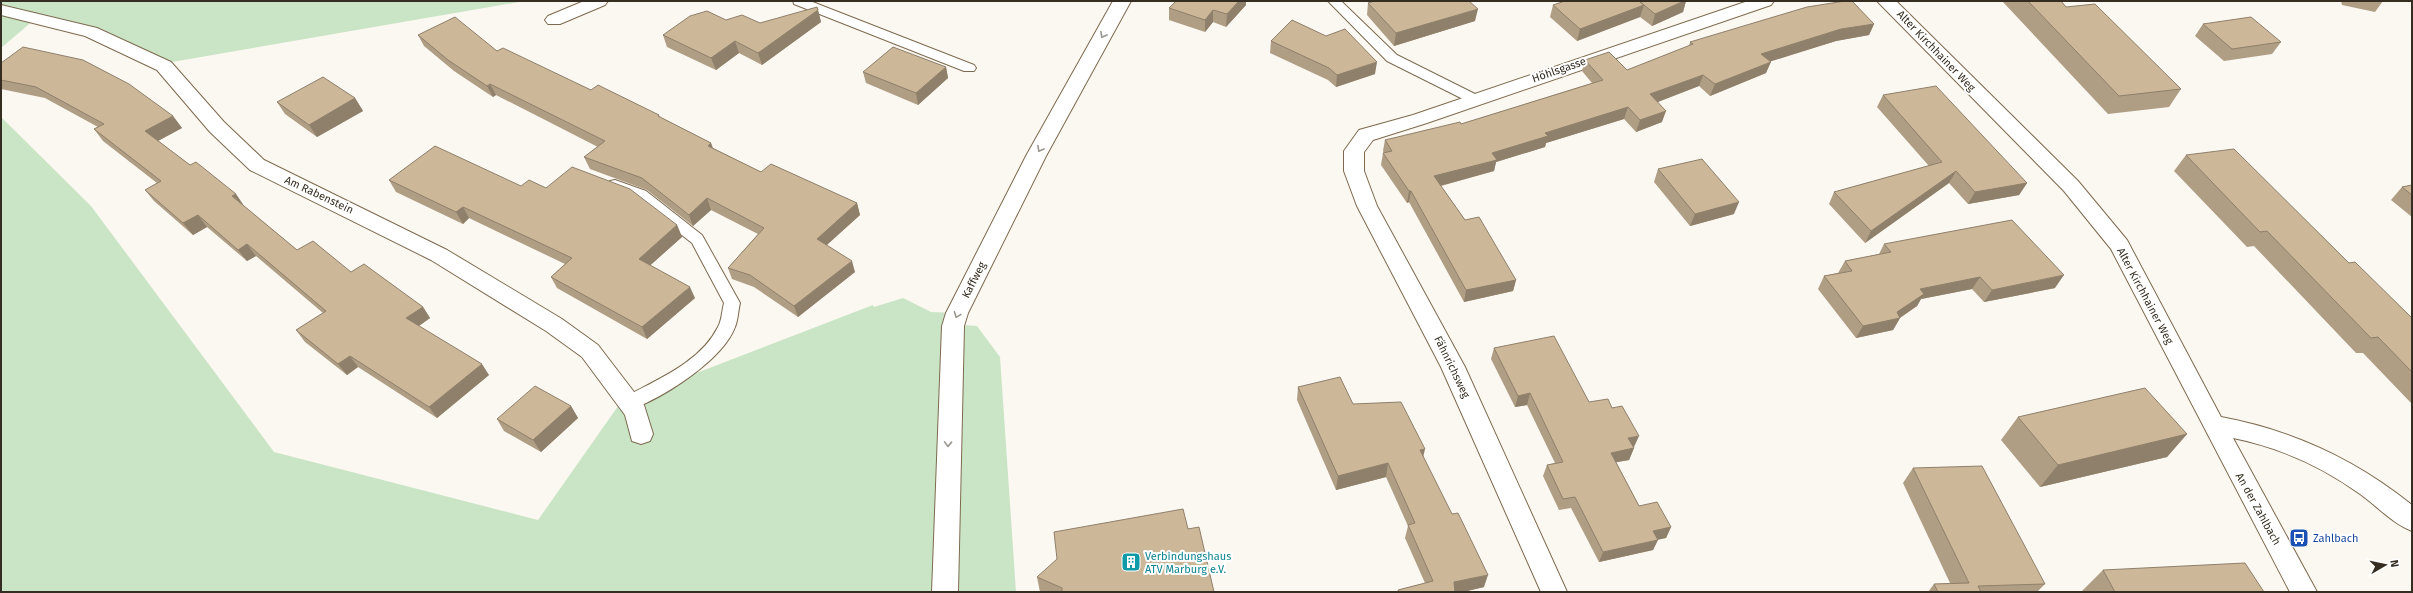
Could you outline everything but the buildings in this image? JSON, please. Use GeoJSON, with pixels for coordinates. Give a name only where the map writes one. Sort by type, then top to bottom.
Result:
{"type":"FeatureCollection","features":[{"type":"Feature","properties":{"kind":"street"},"geometry":{"type":"LineString","coordinates":[[554,20],[599,1]]}},
{"type":"Feature","properties":{"kind":"street","name":"Kaffweg"},"geometry":{"type":"LineString","coordinates":[[945,592],[948,447],[953,326],[957,313],[1036,156],[1122,1]]}},
{"type":"Feature","properties":{"kind":"street","name":"Höhlsgasse"},"geometry":{"type":"LineString","coordinates":[[1357,144],[1366,135],[1765,1]]}},
{"type":"Feature","properties":{"kind":"street","name":"Alter Kirchhainer Weg"},"geometry":{"type":"LineString","coordinates":[[1886,1],[2071,186],[2119,245],[2213,425]]}},
{"type":"Feature","properties":{"kind":"street","name":"Am Rabenstein"},"geometry":{"type":"LineString","coordinates":[[1,10],[91,32],[164,66],[217,127],[257,164],[439,255],[554,325],[590,351],[636,412],[642,434]]}},
{"type":"Feature","properties":{"kind":"street","name":"Fähnrichsweg"},"geometry":{"type":"LineString","coordinates":[[1357,144],[1354,151],[1354,171],[1367,206],[1453,367],[1554,592]]}},
{"type":"Feature","properties":{"kind":"street"},"geometry":{"type":"LineString","coordinates":[[2213,425],[2271,437],[2335,464],[2386,496],[2412,520]]}},
{"type":"Feature","properties":{"kind":"street","name":"An der Zahlbach"},"geometry":{"type":"LineString","coordinates":[[2213,425],[2304,592]]}},
{"type":"Feature","properties":{"kind":"lane"},"geometry":{"type":"LineString","coordinates":[[799,1],[969,68]]}},
{"type":"Feature","properties":{"kind":"lane"},"geometry":{"type":"LineString","coordinates":[[1334,1],[1392,58],[1474,99]]}},
{"type":"Feature","properties":{"kind":"lane"},"geometry":{"type":"LineString","coordinates":[[601,180],[641,195],[697,240],[720,278],[732,303],[727,327],[712,350],[683,373],[630,403]]}},
{"type":"Feature","properties":{"kind":"green space"},"geometry":{"type":"Polygon","coordinates":[[[1,1],[525,1],[172,62],[99,28],[41,14],[1,48],[1,1]]]}},
{"type":"Feature","properties":{"kind":"green space"},"geometry":{"type":"Polygon","coordinates":[[[1,117],[91,206],[274,452],[538,520],[621,402],[873,305],[874,307],[903,298],[931,312],[957,313],[963,325],[977,326],[1000,357],[1016,592],[1,592],[1,117]]]}},
{"type":"Feature","properties":{"kind":"place","name":"Zahlbach"},"geometry":{"type":"Point","coordinates":[2299,538]}},
{"type":"Feature","properties":{"kind":"place","name":"Verbindungshaus ATV Marburg e.V."},"geometry":{"type":"Point","coordinates":[1131,562]}}]}
